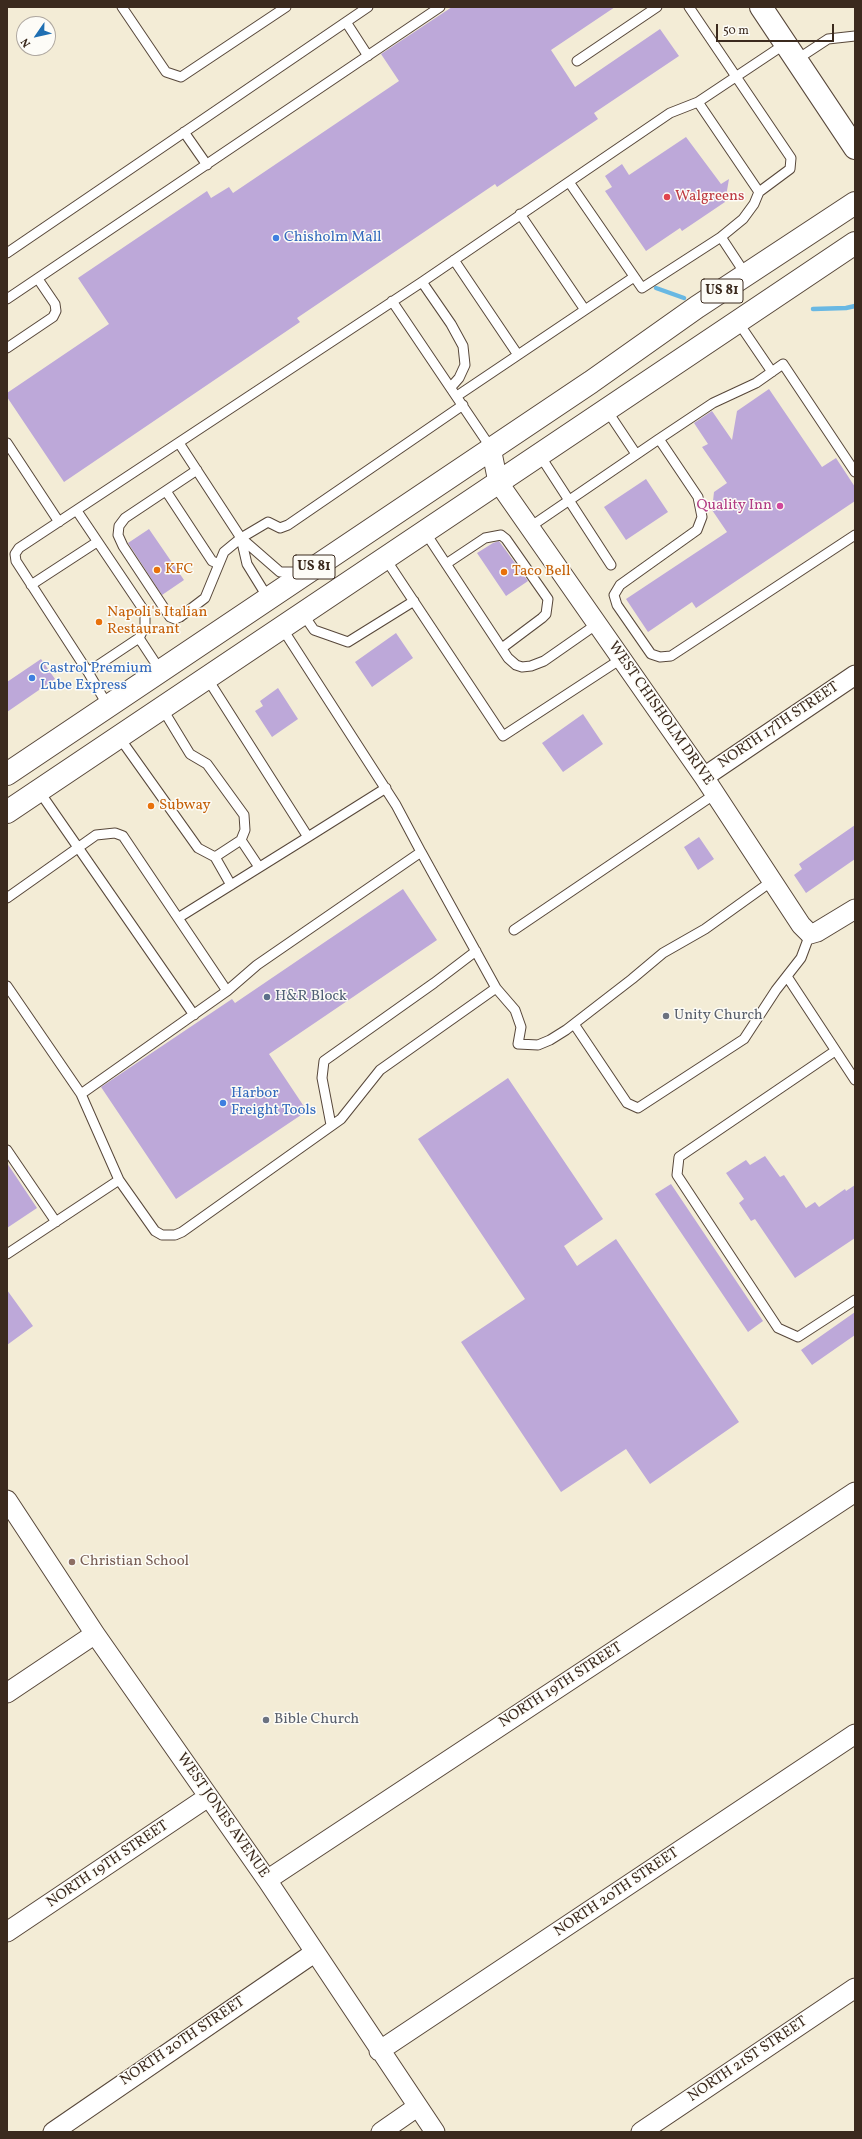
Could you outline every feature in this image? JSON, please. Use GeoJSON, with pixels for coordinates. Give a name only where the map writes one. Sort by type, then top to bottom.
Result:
{"type":"FeatureCollection","features":[{"type":"Feature","properties":{"kind":"main road"},"geometry":{"type":"LineString","coordinates":[[761,7],[855,148]]}},
{"type":"Feature","properties":{"kind":"main road","name":"US 81"},"geometry":{"type":"LineString","coordinates":[[7,774],[591,382],[697,307],[855,203]]}},
{"type":"Feature","properties":{"kind":"main road","name":"US 81"},"geometry":{"type":"LineString","coordinates":[[7,812],[425,532],[538,454],[855,243]]}},
{"type":"Feature","properties":{"kind":"street","name":"WEST CHISHOLM DRIVE"},"geometry":{"type":"LineString","coordinates":[[491,448],[498,482],[704,777],[801,925],[810,934]]}},
{"type":"Feature","properties":{"kind":"street","name":"NORTH 17TH STREET"},"geometry":{"type":"LineString","coordinates":[[704,777],[855,675]]}},
{"type":"Feature","properties":{"kind":"street"},"geometry":{"type":"LineString","coordinates":[[810,934],[817,932],[855,909]]}},
{"type":"Feature","properties":{"kind":"street","name":"NORTH 19TH STREET"},"geometry":{"type":"LineString","coordinates":[[267,1880],[855,1492]]}},
{"type":"Feature","properties":{"kind":"street","name":"WEST JONES AVENUE"},"geometry":{"type":"LineString","coordinates":[[7,1500],[95,1634],[267,1880],[379,2051],[435,2132]]}},
{"type":"Feature","properties":{"kind":"street"},"geometry":{"type":"LineString","coordinates":[[7,1693],[95,1634]]}},
{"type":"Feature","properties":{"kind":"street","name":"NORTH 20TH STREET"},"geometry":{"type":"LineString","coordinates":[[379,2051],[855,1734]]}},
{"type":"Feature","properties":{"kind":"street","name":"NORTH 19TH STREET"},"geometry":{"type":"LineString","coordinates":[[7,1932],[208,1797]]}},
{"type":"Feature","properties":{"kind":"street","name":"NORTH 20TH STREET"},"geometry":{"type":"LineString","coordinates":[[53,2132],[314,1953]]}},
{"type":"Feature","properties":{"kind":"street","name":"NORTH 21ST STREET"},"geometry":{"type":"LineString","coordinates":[[641,2132],[855,1988]]}},
{"type":"Feature","properties":{"kind":"street"},"geometry":{"type":"LineString","coordinates":[[381,2132],[417,2107]]}},
{"type":"Feature","properties":{"kind":"lane"},"geometry":{"type":"LineString","coordinates":[[122,7],[166,72],[182,77],[286,7]]}},
{"type":"Feature","properties":{"kind":"lane"},"geometry":{"type":"LineString","coordinates":[[7,252],[368,7]]}},
{"type":"Feature","properties":{"kind":"lane"},"geometry":{"type":"LineString","coordinates":[[7,299],[440,7]]}},
{"type":"Feature","properties":{"kind":"lane"},"geometry":{"type":"LineString","coordinates":[[577,60],[657,7]]}},
{"type":"Feature","properties":{"kind":"lane"},"geometry":{"type":"LineString","coordinates":[[569,182],[642,288],[720,237],[743,219],[754,204],[759,192],[790,170],[792,158],[689,7]]}},
{"type":"Feature","properties":{"kind":"lane"},"geometry":{"type":"LineString","coordinates":[[346,22],[368,56]]}},
{"type":"Feature","properties":{"kind":"lane"},"geometry":{"type":"LineString","coordinates":[[108,706],[88,672],[16,561],[15,554],[19,548],[422,282],[670,113],[698,102],[736,76],[791,52],[828,39],[855,36]]}},
{"type":"Feature","properties":{"kind":"lane"},"geometry":{"type":"LineString","coordinates":[[698,102],[759,192]]}},
{"type":"Feature","properties":{"kind":"lane"},"geometry":{"type":"LineString","coordinates":[[184,132],[207,165]]}},
{"type":"Feature","properties":{"kind":"lane"},"geometry":{"type":"LineString","coordinates":[[520,214],[585,310]]}},
{"type":"Feature","properties":{"kind":"lane"},"geometry":{"type":"LineString","coordinates":[[720,237],[746,275]]}},
{"type":"Feature","properties":{"kind":"lane"},"geometry":{"type":"LineString","coordinates":[[454,260],[518,355]]}},
{"type":"Feature","properties":{"kind":"lane"},"geometry":{"type":"LineString","coordinates":[[457,396],[634,276]]}},
{"type":"Feature","properties":{"kind":"lane"},"geometry":{"type":"LineString","coordinates":[[7,348],[53,317],[56,311],[55,304],[38,278]]}},
{"type":"Feature","properties":{"kind":"lane"},"geometry":{"type":"LineString","coordinates":[[422,282],[451,324],[463,346],[465,365],[451,387]]}},
{"type":"Feature","properties":{"kind":"lane"},"geometry":{"type":"LineString","coordinates":[[392,301],[491,448]]}},
{"type":"Feature","properties":{"kind":"lane"},"geometry":{"type":"LineString","coordinates":[[738,321],[772,372]]}},
{"type":"Feature","properties":{"kind":"lane"},"geometry":{"type":"LineString","coordinates":[[530,527],[713,403],[756,383],[783,364],[855,472]]}},
{"type":"Feature","properties":{"kind":"lane"},"geometry":{"type":"LineString","coordinates":[[197,470],[126,518],[118,526],[118,535],[123,546],[170,617],[175,619],[180,618],[205,598],[224,552],[241,538],[268,522],[280,528],[288,525],[463,405]]}},
{"type":"Feature","properties":{"kind":"lane"},"geometry":{"type":"LineString","coordinates":[[606,410],[636,454]]}},
{"type":"Feature","properties":{"kind":"lane"},"geometry":{"type":"LineString","coordinates":[[659,439],[698,497],[702,517],[697,530],[620,585],[614,595],[617,605],[651,654],[660,657],[671,656],[855,535]]}},
{"type":"Feature","properties":{"kind":"lane"},"geometry":{"type":"LineString","coordinates":[[7,443],[59,522]]}},
{"type":"Feature","properties":{"kind":"lane"},"geometry":{"type":"LineString","coordinates":[[179,443],[241,538],[280,572],[307,572]]}},
{"type":"Feature","properties":{"kind":"lane"},"geometry":{"type":"LineString","coordinates":[[538,454],[612,564]]}},
{"type":"Feature","properties":{"kind":"lane"},"geometry":{"type":"LineString","coordinates":[[166,491],[212,561],[219,564]]}},
{"type":"Feature","properties":{"kind":"lane"},"geometry":{"type":"LineString","coordinates":[[77,511],[146,612]]}},
{"type":"Feature","properties":{"kind":"lane"},"geometry":{"type":"LineString","coordinates":[[425,532],[508,658],[516,664],[522,667],[531,666],[544,661],[597,624]]}},
{"type":"Feature","properties":{"kind":"lane"},"geometry":{"type":"LineString","coordinates":[[446,564],[485,538],[501,535],[506,539],[548,599],[546,614],[502,648]]}},
{"type":"Feature","properties":{"kind":"lane"},"geometry":{"type":"LineString","coordinates":[[241,538],[247,564],[268,598]]}},
{"type":"Feature","properties":{"kind":"lane"},"geometry":{"type":"LineString","coordinates":[[31,585],[97,542]]}},
{"type":"Feature","properties":{"kind":"lane"},"geometry":{"type":"LineString","coordinates":[[385,558],[503,736],[621,659]]}},
{"type":"Feature","properties":{"kind":"lane"},"geometry":{"type":"LineString","coordinates":[[88,672],[139,638],[145,626],[146,612],[153,604],[155,595]]}},
{"type":"Feature","properties":{"kind":"lane"},"geometry":{"type":"LineString","coordinates":[[302,614],[314,630],[348,642],[414,601]]}},
{"type":"Feature","properties":{"kind":"lane"},"geometry":{"type":"LineString","coordinates":[[282,628],[386,788],[496,988],[515,1010],[520,1027],[518,1044],[538,1045],[550,1040],[574,1024],[663,953],[705,929],[772,881]]}},
{"type":"Feature","properties":{"kind":"lane"},"geometry":{"type":"LineString","coordinates":[[139,638],[160,670]]}},
{"type":"Feature","properties":{"kind":"lane"},"geometry":{"type":"LineString","coordinates":[[207,678],[308,837]]}},
{"type":"Feature","properties":{"kind":"lane"},"geometry":{"type":"LineString","coordinates":[[162,708],[190,754],[207,764],[244,815],[245,830],[241,840],[215,857]]}},
{"type":"Feature","properties":{"kind":"lane"},"geometry":{"type":"LineString","coordinates":[[119,737],[198,848],[215,857],[231,885]]}},
{"type":"Feature","properties":{"kind":"lane"},"geometry":{"type":"LineString","coordinates":[[178,918],[386,788]]}},
{"type":"Feature","properties":{"kind":"lane"},"geometry":{"type":"LineString","coordinates":[[39,791],[194,1015]]}},
{"type":"Feature","properties":{"kind":"lane"},"geometry":{"type":"LineString","coordinates":[[514,930],[715,794]]}},
{"type":"Feature","properties":{"kind":"lane"},"geometry":{"type":"LineString","coordinates":[[7,898],[96,835],[115,833],[123,836],[227,991]]}},
{"type":"Feature","properties":{"kind":"lane"},"geometry":{"type":"LineString","coordinates":[[241,840],[259,867]]}},
{"type":"Feature","properties":{"kind":"lane"},"geometry":{"type":"LineString","coordinates":[[81,1094],[227,991],[257,965],[421,852]]}},
{"type":"Feature","properties":{"kind":"lane"},"geometry":{"type":"LineString","coordinates":[[574,1024],[627,1103],[638,1108],[744,1039],[776,990],[788,978],[801,958],[810,934]]}},
{"type":"Feature","properties":{"kind":"lane"},"geometry":{"type":"LineString","coordinates":[[331,1125],[322,1078],[324,1061],[434,983],[476,951]]}},
{"type":"Feature","properties":{"kind":"lane"},"geometry":{"type":"LineString","coordinates":[[788,978],[855,1080]]}},
{"type":"Feature","properties":{"kind":"lane"},"geometry":{"type":"LineString","coordinates":[[7,986],[81,1094],[119,1180],[155,1230],[162,1235],[175,1235],[182,1232],[341,1119],[380,1070],[496,988]]}},
{"type":"Feature","properties":{"kind":"lane"},"geometry":{"type":"LineString","coordinates":[[835,1051],[679,1157],[677,1175],[778,1328],[798,1337],[855,1300]]}},
{"type":"Feature","properties":{"kind":"lane"},"geometry":{"type":"LineString","coordinates":[[7,1150],[56,1222]]}},
{"type":"Feature","properties":{"kind":"lane"},"geometry":{"type":"LineString","coordinates":[[7,1254],[119,1180]]}},
{"type":"Feature","properties":{"kind":"building","name":"Chisholm Mall"},"geometry":{"type":"Polygon","coordinates":[[[452,7],[615,7],[551,50],[575,87],[660,29],[679,56],[594,113],[598,119],[497,187],[495,184],[297,318],[300,322],[64,482],[7,397],[7,393],[109,324],[78,278],[207,191],[211,198],[229,187],[233,193],[399,81],[381,54],[452,7]]]}},
{"type":"Feature","properties":{"kind":"building","name":"Walgreens"},"geometry":{"type":"Polygon","coordinates":[[[686,137],[721,184],[729,179],[725,202],[682,231],[680,228],[646,251],[605,191],[612,187],[605,176],[622,164],[629,175],[686,137]]]}},
{"type":"Feature","properties":{"kind":"building","name":"Quality Inn"},"geometry":{"type":"Polygon","coordinates":[[[769,389],[822,467],[836,458],[855,487],[855,501],[696,608],[692,602],[648,632],[626,599],[727,532],[712,510],[714,492],[727,483],[702,447],[708,444],[694,423],[712,411],[732,440],[737,411],[769,389]]]}},
{"type":"Feature","properties":{"kind":"building"},"geometry":{"type":"Polygon","coordinates":[[[646,479],[668,512],[626,540],[604,507],[646,479]]]}},
{"type":"Feature","properties":{"kind":"building"},"geometry":{"type":"Polygon","coordinates":[[[149,529],[184,580],[162,595],[128,543],[149,529]]]}},
{"type":"Feature","properties":{"kind":"building"},"geometry":{"type":"Polygon","coordinates":[[[499,541],[528,581],[506,596],[477,553],[499,541]]]}},
{"type":"Feature","properties":{"kind":"building"},"geometry":{"type":"Polygon","coordinates":[[[396,633],[413,658],[372,687],[355,662],[396,633]]]}},
{"type":"Feature","properties":{"kind":"building"},"geometry":{"type":"Polygon","coordinates":[[[41,659],[55,679],[7,712],[7,682],[41,659]]]}},
{"type":"Feature","properties":{"kind":"building"},"geometry":{"type":"Polygon","coordinates":[[[278,688],[298,719],[272,737],[255,711],[263,706],[260,701],[278,688]]]}},
{"type":"Feature","properties":{"kind":"building"},"geometry":{"type":"Polygon","coordinates":[[[583,714],[603,744],[563,772],[542,743],[583,714]]]}},
{"type":"Feature","properties":{"kind":"building"},"geometry":{"type":"Polygon","coordinates":[[[855,825],[855,859],[806,893],[794,875],[802,869],[799,864],[855,825]]]}},
{"type":"Feature","properties":{"kind":"building"},"geometry":{"type":"Polygon","coordinates":[[[699,837],[714,859],[698,870],[684,847],[699,837]]]}},
{"type":"Feature","properties":{"kind":"building"},"geometry":{"type":"Polygon","coordinates":[[[403,889],[437,940],[269,1054],[307,1111],[176,1199],[101,1087],[232,999],[235,1003],[403,889]]]}},
{"type":"Feature","properties":{"kind":"building"},"geometry":{"type":"Polygon","coordinates":[[[508,1078],[603,1219],[564,1246],[577,1266],[616,1239],[739,1422],[650,1484],[626,1449],[561,1492],[461,1342],[525,1299],[418,1139],[508,1078]]]}},
{"type":"Feature","properties":{"kind":"building"},"geometry":{"type":"Polygon","coordinates":[[[765,1156],[780,1177],[784,1175],[806,1208],[815,1202],[819,1207],[845,1189],[846,1191],[855,1185],[855,1238],[795,1278],[755,1219],[751,1221],[739,1203],[744,1199],[726,1173],[746,1160],[750,1165],[765,1156]]]}},
{"type":"Feature","properties":{"kind":"building"},"geometry":{"type":"Polygon","coordinates":[[[7,1163],[37,1208],[7,1228],[7,1163]]]}},
{"type":"Feature","properties":{"kind":"building"},"geometry":{"type":"Polygon","coordinates":[[[671,1184],[763,1321],[748,1332],[655,1194],[671,1184]]]}},
{"type":"Feature","properties":{"kind":"building"},"geometry":{"type":"Polygon","coordinates":[[[7,1290],[33,1326],[7,1345],[7,1290]]]}},
{"type":"Feature","properties":{"kind":"building"},"geometry":{"type":"Polygon","coordinates":[[[855,1312],[855,1335],[812,1365],[801,1350],[855,1312]]]}},
{"type":"Feature","properties":{"kind":"waterway"},"geometry":{"type":"LineString","coordinates":[[656,288],[684,298]]}},
{"type":"Feature","properties":{"kind":"waterway"},"geometry":{"type":"LineString","coordinates":[[813,309],[846,308],[855,306]]}},
{"type":"Feature","properties":{"kind":"place","name":"Walgreens"},"geometry":{"type":"Point","coordinates":[667,197]}},
{"type":"Feature","properties":{"kind":"place","name":"Chisholm Mall"},"geometry":{"type":"Point","coordinates":[276,238]}},
{"type":"Feature","properties":{"kind":"place","name":"Quality Inn"},"geometry":{"type":"Point","coordinates":[780,506]}},
{"type":"Feature","properties":{"kind":"place","name":"KFC"},"geometry":{"type":"Point","coordinates":[157,570]}},
{"type":"Feature","properties":{"kind":"place","name":"Taco Bell"},"geometry":{"type":"Point","coordinates":[504,572]}},
{"type":"Feature","properties":{"kind":"place","name":"Napoli's Italian Restaurant"},"geometry":{"type":"Point","coordinates":[99,622]}},
{"type":"Feature","properties":{"kind":"place","name":"Castrol Premium Lube Express"},"geometry":{"type":"Point","coordinates":[32,678]}},
{"type":"Feature","properties":{"kind":"place","name":"Subway"},"geometry":{"type":"Point","coordinates":[151,806]}},
{"type":"Feature","properties":{"kind":"place","name":"H&R Block"},"geometry":{"type":"Point","coordinates":[267,997]}},
{"type":"Feature","properties":{"kind":"place","name":"Unity Church"},"geometry":{"type":"Point","coordinates":[666,1016]}},
{"type":"Feature","properties":{"kind":"place","name":"Harbor Freight Tools"},"geometry":{"type":"Point","coordinates":[223,1103]}},
{"type":"Feature","properties":{"kind":"place","name":"Christian School"},"geometry":{"type":"Point","coordinates":[72,1562]}},
{"type":"Feature","properties":{"kind":"place","name":"Bible Church"},"geometry":{"type":"Point","coordinates":[266,1720]}}]}
